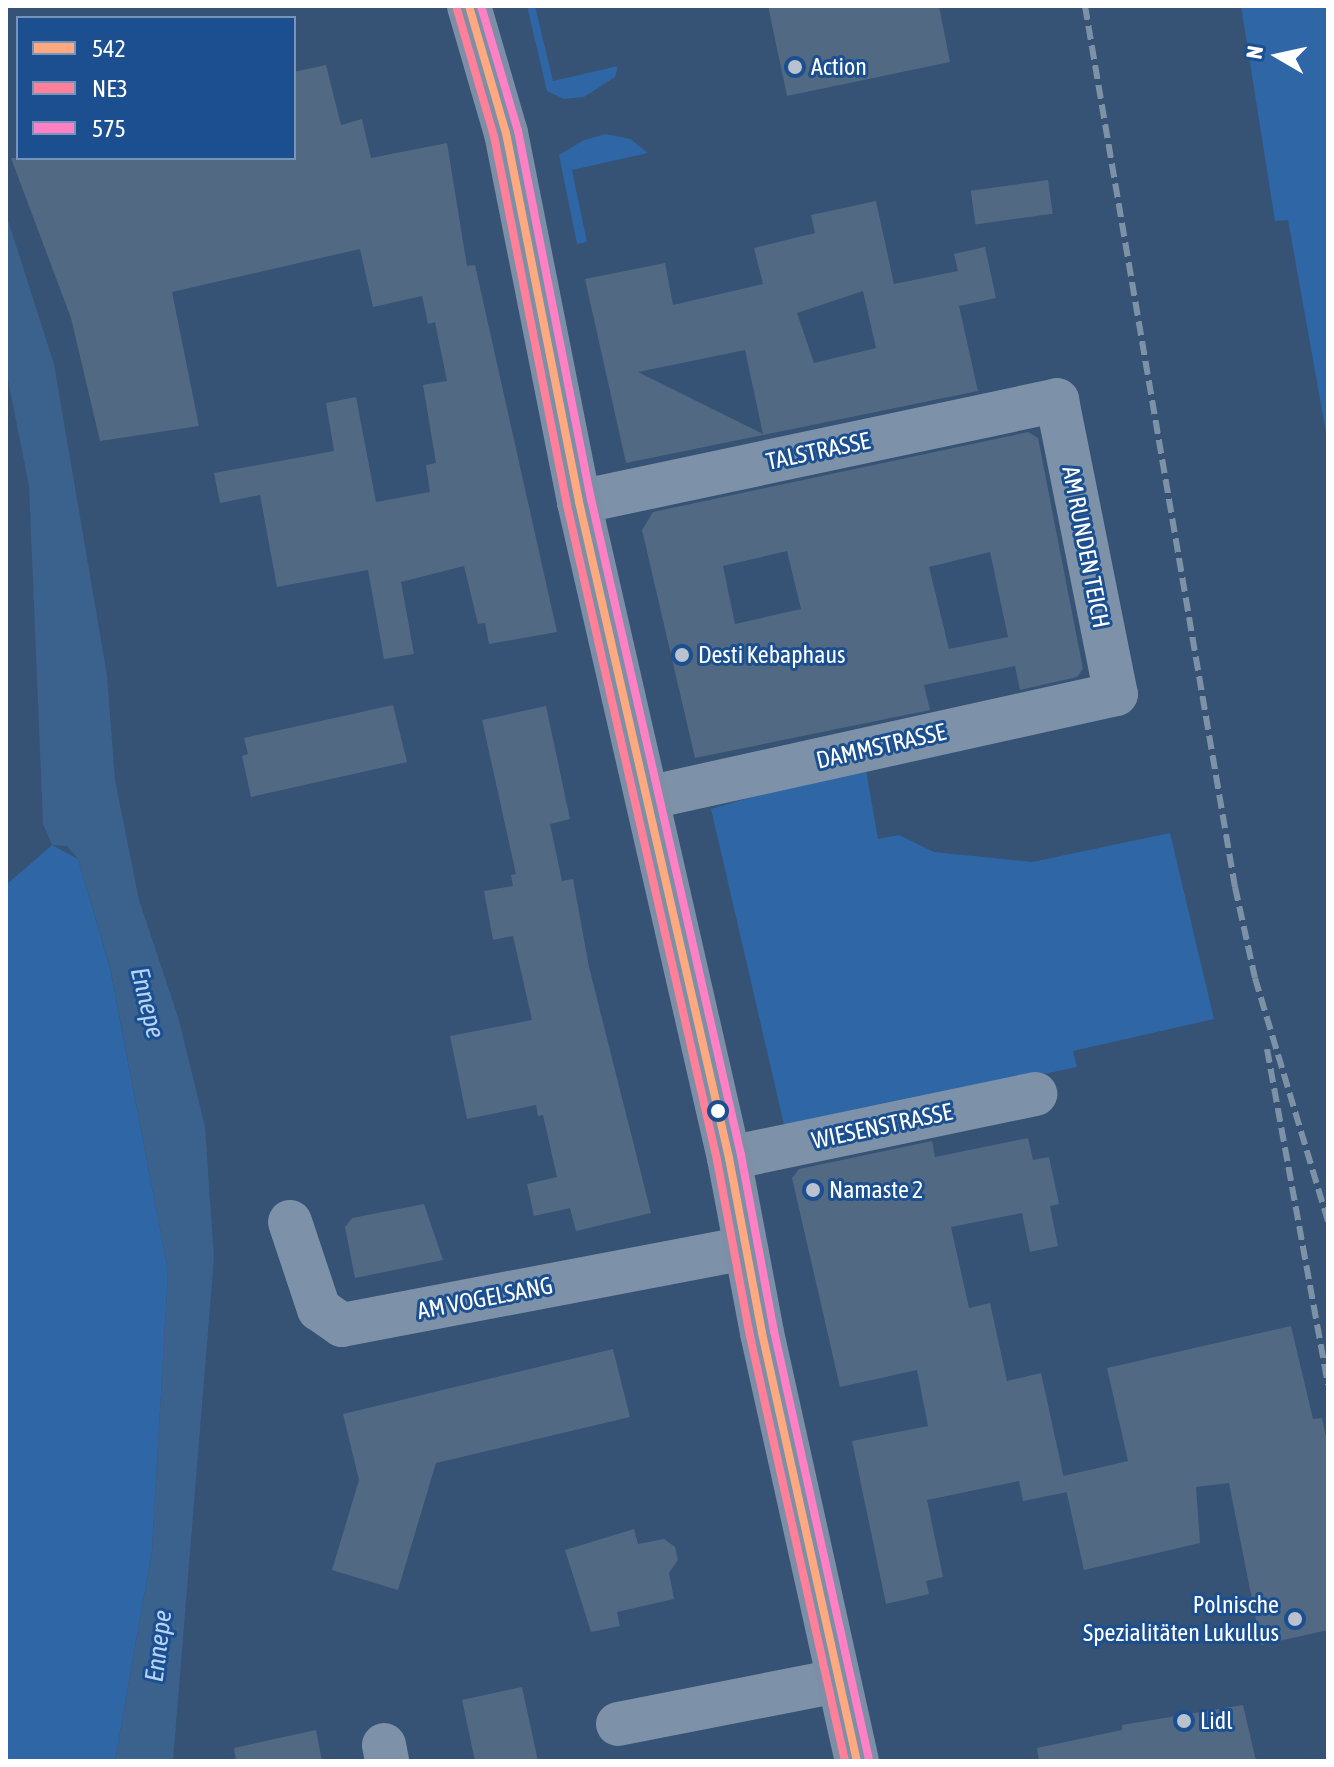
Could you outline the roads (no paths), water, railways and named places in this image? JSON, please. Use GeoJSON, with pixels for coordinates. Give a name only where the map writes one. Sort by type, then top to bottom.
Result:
{"type":"FeatureCollection","features":[{"type":"Feature","properties":{"kind":"main road"},"geometry":{"type":"LineString","coordinates":[[469,6],[506,133],[579,502],[729,1158],[857,1761]]}},
{"type":"Feature","properties":{"kind":"street","name":"TALSTRASSE"},"geometry":{"type":"LineString","coordinates":[[579,502],[1057,400]]}},
{"type":"Feature","properties":{"kind":"street","name":"AM RUNDEN TEICH"},"geometry":{"type":"LineString","coordinates":[[1057,400],[1116,694]]}},
{"type":"Feature","properties":{"kind":"street","name":"DAMMSTRASSE"},"geometry":{"type":"LineString","coordinates":[[647,798],[1116,694]]}},
{"type":"Feature","properties":{"kind":"street","name":"WIESENSTRASSE"},"geometry":{"type":"LineString","coordinates":[[729,1158],[1035,1094]]}},
{"type":"Feature","properties":{"kind":"street","name":"AM VOGELSANG"},"geometry":{"type":"LineString","coordinates":[[290,1222],[319,1309],[342,1325],[746,1248]]}},
{"type":"Feature","properties":{"kind":"street"},"geometry":{"type":"LineString","coordinates":[[618,1724],[838,1681]]}},
{"type":"Feature","properties":{"kind":"water","name":"Ennepe"},"geometry":{"type":"Polygon","coordinates":[[[6,214],[54,364],[107,675],[115,780],[139,900],[179,1020],[205,1127],[214,1258],[173,1761],[115,1761],[152,1551],[168,1271],[110,967],[78,859],[67,846],[52,845],[43,824],[29,486],[6,370],[6,214]]]}},
{"type":"Feature","properties":{"kind":"railway"},"geometry":{"type":"LineString","coordinates":[[1085,6],[1235,887],[1255,978],[1328,1222]]}},
{"type":"Feature","properties":{"kind":"railway"},"geometry":{"type":"LineString","coordinates":[[1267,1049],[1328,1384]]}},
{"type":"Feature","properties":{"kind":"place","name":"Action"},"geometry":{"type":"Point","coordinates":[795,67]}},
{"type":"Feature","properties":{"kind":"place","name":"Desti Kebaphaus"},"geometry":{"type":"Point","coordinates":[682,655]}},
{"type":"Feature","properties":{"kind":"place","name":"Namaste 2"},"geometry":{"type":"Point","coordinates":[813,1190]}},
{"type":"Feature","properties":{"kind":"place","name":"Polnische Spezialitäten Lukullus"},"geometry":{"type":"Point","coordinates":[1295,1619]}},
{"type":"Feature","properties":{"kind":"place","name":"Lidl"},"geometry":{"type":"Point","coordinates":[1184,1721]}}]}
